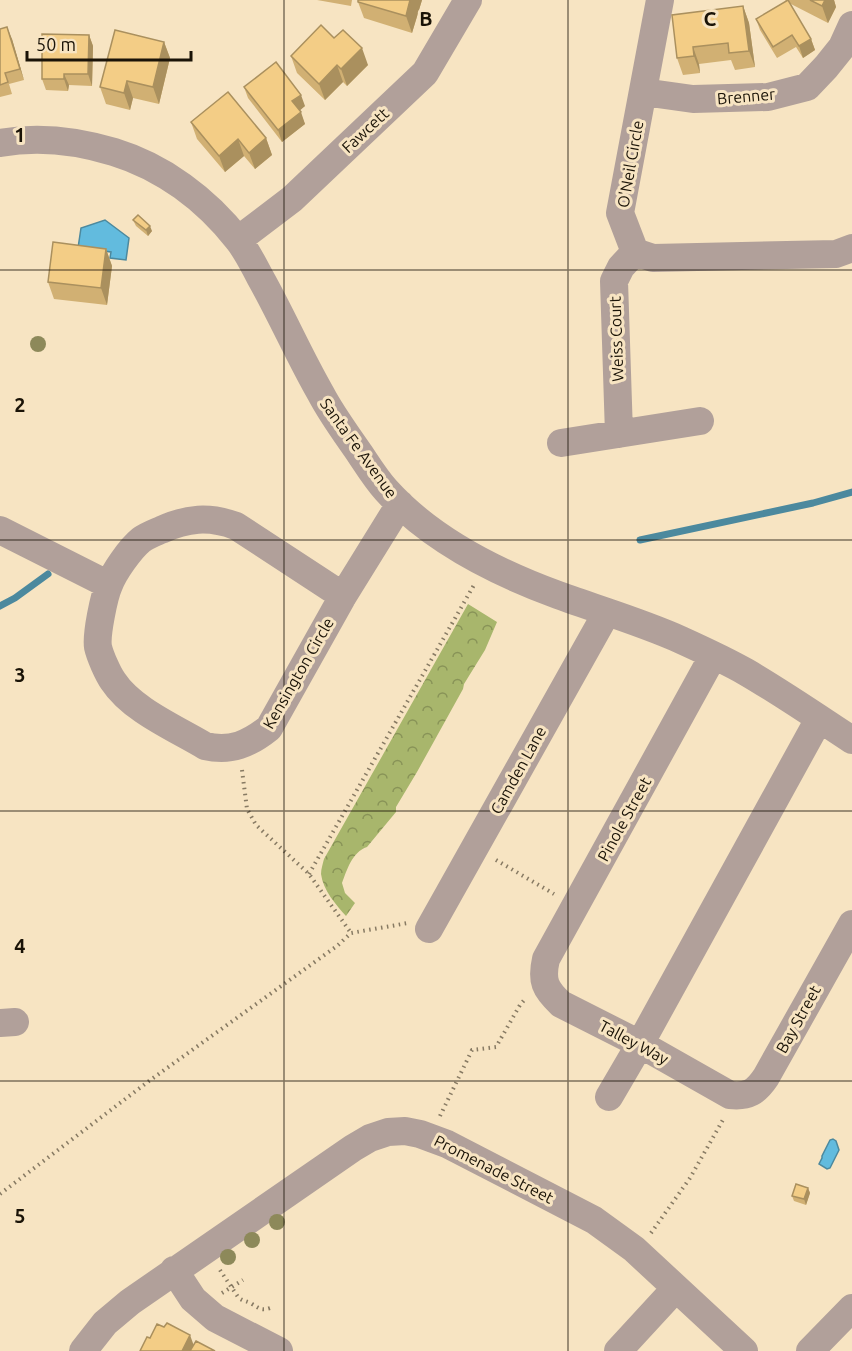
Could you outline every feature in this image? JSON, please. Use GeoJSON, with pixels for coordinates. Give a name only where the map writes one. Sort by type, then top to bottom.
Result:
{"type":"FeatureCollection","features":[{"type":"Feature","properties":{"kind":"street","name":"Fawcett"},"geometry":{"type":"LineString","coordinates":[[238,240],[292,199],[425,73],[468,0]]}},
{"type":"Feature","properties":{"kind":"street","name":"O'Neil Circle"},"geometry":{"type":"LineString","coordinates":[[635,252],[620,213],[659,0]]}},
{"type":"Feature","properties":{"kind":"street","name":"Brenner"},"geometry":{"type":"LineString","coordinates":[[643,92],[693,99],[768,97],[807,87],[842,46],[852,25]]}},
{"type":"Feature","properties":{"kind":"street","name":"Santa Fe Avenue"},"geometry":{"type":"LineString","coordinates":[[0,143],[55,140],[101,148],[123,155],[145,164],[183,187],[210,210],[238,240],[249,257],[322,396],[384,488],[408,512],[437,534],[510,575],[680,640],[713,656],[745,672],[852,740]]}},
{"type":"Feature","properties":{"kind":"street"},"geometry":{"type":"LineString","coordinates":[[635,252],[653,258],[665,258],[836,254],[852,248]]}},
{"type":"Feature","properties":{"kind":"street","name":"Weiss Court"},"geometry":{"type":"LineString","coordinates":[[619,434],[614,281],[621,267],[635,252]]}},
{"type":"Feature","properties":{"kind":"street"},"geometry":{"type":"LineString","coordinates":[[561,443],[700,421]]}},
{"type":"Feature","properties":{"kind":"street","name":"Kensington Circle"},"geometry":{"type":"LineString","coordinates":[[343,596],[236,526],[223,521],[187,520],[141,540],[130,551],[109,585],[98,626],[98,646],[112,680],[138,707],[205,746],[227,748],[256,739],[269,728],[343,596],[400,504]]}},
{"type":"Feature","properties":{"kind":"street"},"geometry":{"type":"LineString","coordinates":[[0,530],[109,585]]}},
{"type":"Feature","properties":{"kind":"street","name":"Camden Lane"},"geometry":{"type":"LineString","coordinates":[[431,926],[607,612]]}},
{"type":"Feature","properties":{"kind":"street","name":"Pinole Street"},"geometry":{"type":"LineString","coordinates":[[544,984],[543,971],[546,959],[713,656]]}},
{"type":"Feature","properties":{"kind":"street"},"geometry":{"type":"LineString","coordinates":[[609,1097],[819,719]]}},
{"type":"Feature","properties":{"kind":"street","name":"Bay Street"},"geometry":{"type":"LineString","coordinates":[[728,1105],[738,1096],[749,1094],[759,1088],[852,924]]}},
{"type":"Feature","properties":{"kind":"street","name":"Talley Way"},"geometry":{"type":"LineString","coordinates":[[544,984],[561,1004],[640,1044],[728,1105]]}},
{"type":"Feature","properties":{"kind":"street","name":"Promenade Street"},"geometry":{"type":"LineString","coordinates":[[83,1351],[105,1323],[174,1270],[353,1148],[370,1138],[388,1132],[405,1131],[447,1144],[594,1220],[634,1249],[744,1351]]}},
{"type":"Feature","properties":{"kind":"street"},"geometry":{"type":"LineString","coordinates":[[174,1270],[193,1299],[215,1318],[279,1351]]}},
{"type":"Feature","properties":{"kind":"street"},"geometry":{"type":"LineString","coordinates":[[618,1351],[676,1288]]}},
{"type":"Feature","properties":{"kind":"street"},"geometry":{"type":"LineString","coordinates":[[810,1351],[852,1308]]}},
{"type":"Feature","properties":{"kind":"path"},"geometry":{"type":"LineString","coordinates":[[309,874],[487,563]]}},
{"type":"Feature","properties":{"kind":"path"},"geometry":{"type":"LineString","coordinates":[[238,745],[247,809],[256,825],[309,874],[351,933]]}},
{"type":"Feature","properties":{"kind":"path"},"geometry":{"type":"LineString","coordinates":[[475,848],[576,906]]}},
{"type":"Feature","properties":{"kind":"path"},"geometry":{"type":"LineString","coordinates":[[0,1194],[148,1081],[337,946],[351,933],[413,921],[431,926]]}},
{"type":"Feature","properties":{"kind":"path"},"geometry":{"type":"LineString","coordinates":[[440,1116],[472,1050],[496,1047],[520,1005],[544,984]]}},
{"type":"Feature","properties":{"kind":"path"},"geometry":{"type":"LineString","coordinates":[[634,1249],[651,1233],[690,1178],[728,1105]]}},
{"type":"Feature","properties":{"kind":"path"},"geometry":{"type":"LineString","coordinates":[[220,1269],[238,1297],[257,1308],[263,1310],[270,1308]]}},
{"type":"Feature","properties":{"kind":"path"},"geometry":{"type":"LineString","coordinates":[[222,1294],[243,1280]]}},
{"type":"Feature","properties":{"kind":"green space"},"geometry":{"type":"Polygon","coordinates":[[[468,604],[497,622],[485,650],[396,807],[396,812],[367,847],[357,853],[351,862],[342,883],[345,893],[355,903],[346,916],[324,886],[321,874],[324,859],[468,604]]]}},
{"type":"Feature","properties":{"kind":"water"},"geometry":{"type":"Polygon","coordinates":[[[105,220],[129,238],[126,260],[110,258],[111,252],[78,248],[81,228],[105,220]]]}},
{"type":"Feature","properties":{"kind":"water"},"geometry":{"type":"Polygon","coordinates":[[[833,1139],[839,1150],[830,1168],[827,1169],[819,1164],[830,1140],[833,1139]]]}},
{"type":"Feature","properties":{"kind":"building"},"geometry":{"type":"Polygon","coordinates":[[[358,0],[410,0],[406,16],[358,2],[358,0]]]}},
{"type":"Feature","properties":{"kind":"building"},"geometry":{"type":"Polygon","coordinates":[[[788,0],[811,39],[799,46],[792,35],[773,47],[756,19],[788,0]]]}},
{"type":"Feature","properties":{"kind":"building"},"geometry":{"type":"Polygon","coordinates":[[[810,0],[825,0],[822,6],[810,0]]]}},
{"type":"Feature","properties":{"kind":"building"},"geometry":{"type":"Polygon","coordinates":[[[743,6],[749,51],[729,53],[728,43],[693,47],[694,56],[677,58],[672,15],[743,6]]]}},
{"type":"Feature","properties":{"kind":"building"},"geometry":{"type":"Polygon","coordinates":[[[321,25],[334,38],[343,30],[362,48],[341,69],[337,65],[319,84],[291,56],[321,25]]]}},
{"type":"Feature","properties":{"kind":"building"},"geometry":{"type":"Polygon","coordinates":[[[7,27],[20,69],[5,73],[8,82],[0,85],[0,29],[7,27]]]}},
{"type":"Feature","properties":{"kind":"building"},"geometry":{"type":"Polygon","coordinates":[[[115,30],[164,42],[153,87],[127,81],[124,93],[100,87],[115,30]]]}},
{"type":"Feature","properties":{"kind":"building"},"geometry":{"type":"Polygon","coordinates":[[[42,34],[89,35],[88,74],[64,74],[64,79],[42,79],[42,34]]]}},
{"type":"Feature","properties":{"kind":"building"},"geometry":{"type":"Polygon","coordinates":[[[276,62],[301,95],[292,101],[301,112],[278,130],[244,87],[276,62]]]}},
{"type":"Feature","properties":{"kind":"building"},"geometry":{"type":"Polygon","coordinates":[[[228,92],[266,138],[249,153],[238,139],[219,156],[191,122],[228,92]]]}},
{"type":"Feature","properties":{"kind":"building"},"geometry":{"type":"Polygon","coordinates":[[[138,215],[150,226],[146,230],[133,220],[138,215]]]}},
{"type":"Feature","properties":{"kind":"building"},"geometry":{"type":"Polygon","coordinates":[[[53,242],[106,249],[101,288],[48,282],[53,242]]]}},
{"type":"Feature","properties":{"kind":"building"},"geometry":{"type":"Polygon","coordinates":[[[796,1184],[808,1188],[804,1199],[792,1196],[796,1184]]]}},
{"type":"Feature","properties":{"kind":"building"},"geometry":{"type":"Polygon","coordinates":[[[167,1323],[190,1335],[182,1351],[140,1351],[157,1324],[164,1327],[167,1323]]]}},
{"type":"Feature","properties":{"kind":"building"},"geometry":{"type":"Polygon","coordinates":[[[196,1341],[215,1351],[190,1351],[196,1341]]]}},
{"type":"Feature","properties":{"kind":"waterway"},"geometry":{"type":"LineString","coordinates":[[640,540],[813,503],[852,492]]}},
{"type":"Feature","properties":{"kind":"waterway"},"geometry":{"type":"LineString","coordinates":[[0,606],[48,574]]}}]}
